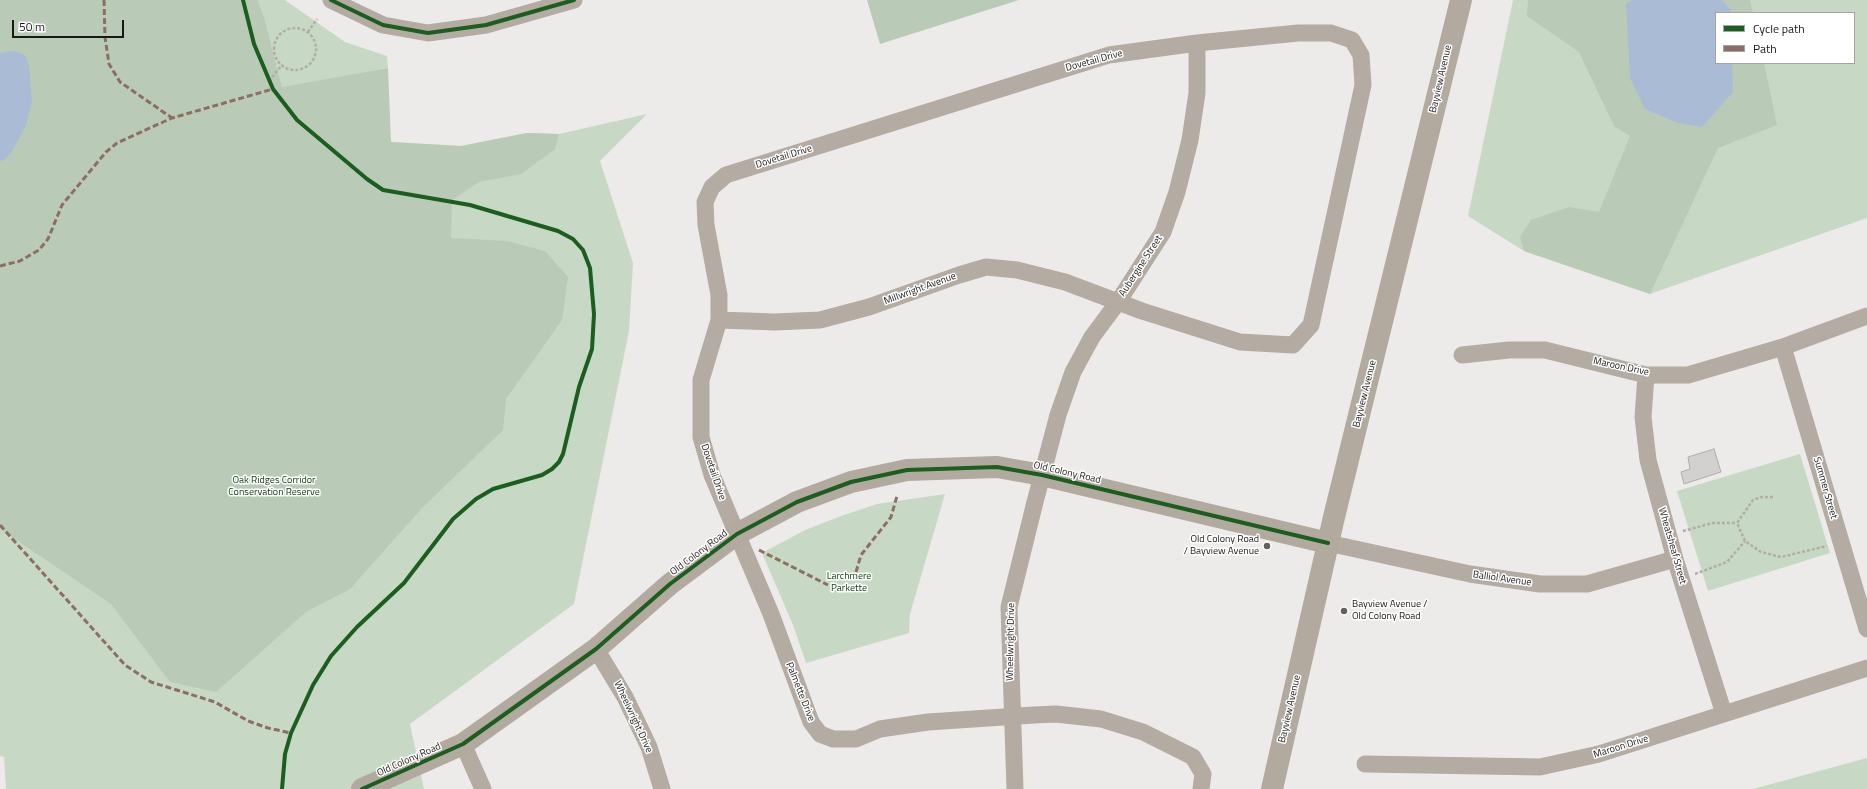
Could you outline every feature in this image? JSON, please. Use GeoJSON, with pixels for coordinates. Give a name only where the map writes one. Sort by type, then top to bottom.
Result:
{"type":"FeatureCollection","features":[{"type":"Feature","properties":{"kind":"street"},"geometry":{"type":"LineString","coordinates":[[331,0],[383,25],[428,33],[486,25],[574,0]]}},
{"type":"Feature","properties":{"kind":"street","name":"Bayview Avenue"},"geometry":{"type":"LineString","coordinates":[[1272,789],[1328,543],[1461,0]]}},
{"type":"Feature","properties":{"kind":"street","name":"Dovetail Drive"},"geometry":{"type":"LineString","coordinates":[[737,534],[712,475],[701,437],[701,380],[719,320],[719,295],[706,225],[704,202],[712,187],[726,175],[1109,55],[1197,43],[1298,33],[1331,33],[1352,40],[1361,55],[1363,85],[1311,325],[1293,345],[1240,342],[1118,302]]}},
{"type":"Feature","properties":{"kind":"street","name":"Aubergine Street"},"geometry":{"type":"LineString","coordinates":[[1042,475],[1058,415],[1073,372],[1092,337],[1118,302],[1163,232],[1177,192],[1190,140],[1197,92],[1197,43]]}},
{"type":"Feature","properties":{"kind":"street","name":"Millwright Avenue"},"geometry":{"type":"LineString","coordinates":[[719,320],[775,322],[820,320],[869,307],[986,267],[1017,270],[1065,282],[1118,302]]}},
{"type":"Feature","properties":{"kind":"street","name":"Maroon Drive"},"geometry":{"type":"LineString","coordinates":[[1462,355],[1509,350],[1545,350],[1646,375],[1688,375],[1784,347],[1867,316]]}},
{"type":"Feature","properties":{"kind":"street","name":"Summer Street"},"geometry":{"type":"LineString","coordinates":[[1784,347],[1867,629]]}},
{"type":"Feature","properties":{"kind":"street","name":"Wheatsheaf Street"},"geometry":{"type":"LineString","coordinates":[[1646,375],[1643,417],[1648,460],[1675,559],[1724,714]]}},
{"type":"Feature","properties":{"kind":"street","name":"Old Colony Road"},"geometry":{"type":"LineString","coordinates":[[362,789],[463,744],[596,649],[670,584],[737,534],[797,502],[851,482],[907,470],[997,467],[1042,475],[1328,543]]}},
{"type":"Feature","properties":{"kind":"street","name":"Wheelwright Drive"},"geometry":{"type":"LineString","coordinates":[[1015,789],[1011,717],[1010,607],[1042,475]]}},
{"type":"Feature","properties":{"kind":"street","name":"Palmette Drive"},"geometry":{"type":"LineString","coordinates":[[737,534],[771,614],[811,722],[820,734],[833,739],[856,739],[880,729],[921,723],[1056,714],[1094,718],[1143,732],[1194,757],[1202,774],[1201,789]]}},
{"type":"Feature","properties":{"kind":"street","name":"Balliol Avenue"},"geometry":{"type":"LineString","coordinates":[[1328,543],[1470,574],[1540,584],[1587,584],[1675,559]]}},
{"type":"Feature","properties":{"kind":"street","name":"Wheelwright Drive"},"geometry":{"type":"LineString","coordinates":[[596,649],[625,697],[645,740],[662,789]]}},
{"type":"Feature","properties":{"kind":"street","name":"Maroon Drive"},"geometry":{"type":"LineString","coordinates":[[1365,764],[1540,767],[1600,754],[1867,668]]}},
{"type":"Feature","properties":{"kind":"street"},"geometry":{"type":"LineString","coordinates":[[463,744],[483,789]]}},
{"type":"Feature","properties":{"kind":"path"},"geometry":{"type":"LineString","coordinates":[[308,32],[317,19]]}},
{"type":"Feature","properties":{"kind":"path"},"geometry":{"type":"LineString","coordinates":[[299,28],[308,32],[314,40],[316,49],[313,59],[304,68],[298,70],[282,65],[276,58],[274,51],[277,39],[280,35],[289,29],[299,28]]}},
{"type":"Feature","properties":{"kind":"path"},"geometry":{"type":"LineString","coordinates":[[269,81],[282,65]]}},
{"type":"Feature","properties":{"kind":"path"},"geometry":{"type":"LineString","coordinates":[[1737,523],[1753,500],[1761,497],[1773,497]]}},
{"type":"Feature","properties":{"kind":"path"},"geometry":{"type":"LineString","coordinates":[[1668,534],[1713,523],[1737,523]]}},
{"type":"Feature","properties":{"kind":"path"},"geometry":{"type":"LineString","coordinates":[[1737,523],[1745,541],[1761,552],[1781,557],[1841,542]]}},
{"type":"Feature","properties":{"kind":"path"},"geometry":{"type":"LineString","coordinates":[[1681,578],[1727,562],[1745,541]]}},
{"type":"Feature","properties":{"kind":"green space"},"geometry":{"type":"Polygon","coordinates":[[[0,0],[258,0],[265,20],[282,87],[388,68],[391,142],[461,146],[527,133],[559,134],[555,149],[521,174],[479,182],[452,200],[451,238],[507,241],[545,251],[568,277],[562,320],[506,399],[503,430],[422,508],[350,589],[306,612],[216,692],[170,682],[111,604],[0,529],[0,0]]]}},
{"type":"Feature","properties":{"kind":"green space"},"geometry":{"type":"Polygon","coordinates":[[[258,0],[285,0],[345,42],[387,56],[388,68],[282,88],[265,20],[258,0]]]}},
{"type":"Feature","properties":{"kind":"green space"},"geometry":{"type":"Polygon","coordinates":[[[867,0],[1019,0],[880,44],[867,0]]]}},
{"type":"Feature","properties":{"kind":"green space"},"geometry":{"type":"Polygon","coordinates":[[[1513,0],[1867,0],[1867,218],[1650,294],[1524,251],[1468,216],[1513,0]]]}},
{"type":"Feature","properties":{"kind":"green space"},"geometry":{"type":"Polygon","coordinates":[[[1528,0],[1750,0],[1753,12],[1715,12],[1715,64],[1764,64],[1777,125],[1718,148],[1650,294],[1524,251],[1520,237],[1531,220],[1569,207],[1599,212],[1630,136],[1614,126],[1579,52],[1527,16],[1528,0]]]}},
{"type":"Feature","properties":{"kind":"green space","name":"Oak Ridges Corridor Conservation Reserve"},"geometry":{"type":"Polygon","coordinates":[[[647,114],[600,161],[633,263],[629,331],[574,604],[410,724],[424,789],[6,789],[4,757],[0,756],[0,306],[391,142],[461,146],[527,133],[559,134],[647,114]]]}},
{"type":"Feature","properties":{"kind":"green space"},"geometry":{"type":"Polygon","coordinates":[[[1800,454],[1830,553],[1708,591],[1677,491],[1800,454]]]}},
{"type":"Feature","properties":{"kind":"green space","name":"Larchmere Parkette"},"geometry":{"type":"Polygon","coordinates":[[[945,494],[910,614],[909,633],[806,663],[793,625],[762,553],[805,530],[877,504],[945,494]]]}},
{"type":"Feature","properties":{"kind":"green space"},"geometry":{"type":"Polygon","coordinates":[[[1867,758],[1867,789],[1753,789],[1867,758]]]}},
{"type":"Feature","properties":{"kind":"water"},"geometry":{"type":"Polygon","coordinates":[[[1632,0],[1722,0],[1731,10],[1731,12],[1715,12],[1715,64],[1732,64],[1733,92],[1702,127],[1678,123],[1645,109],[1630,78],[1626,4],[1632,0]]]}},
{"type":"Feature","properties":{"kind":"water"},"geometry":{"type":"Polygon","coordinates":[[[14,51],[25,55],[29,66],[32,102],[26,125],[11,153],[4,160],[0,161],[0,53],[14,51]]]}},
{"type":"Feature","properties":{"kind":"building"},"geometry":{"type":"Polygon","coordinates":[[[1714,449],[1721,472],[1684,484],[1681,472],[1690,469],[1688,457],[1714,449]]]}},
{"type":"Feature","properties":{"kind":"marked path"},"geometry":{"type":"LineString","coordinates":[[104,0],[105,37],[109,64],[120,82],[172,118]]}},
{"type":"Feature","properties":{"kind":"marked path"},"geometry":{"type":"LineString","coordinates":[[0,266],[20,261],[39,250],[48,239],[62,205],[106,152],[117,143],[172,118],[273,89]]}},
{"type":"Feature","properties":{"kind":"marked path"},"geometry":{"type":"LineString","coordinates":[[856,572],[861,555],[891,517],[897,496]]}},
{"type":"Feature","properties":{"kind":"marked path"},"geometry":{"type":"LineString","coordinates":[[0,525],[125,665],[151,682],[215,702],[248,721],[268,728],[291,733]]}},
{"type":"Feature","properties":{"kind":"marked path"},"geometry":{"type":"LineString","coordinates":[[759,550],[828,585]]}},
{"type":"Feature","properties":{"kind":"cycle path"},"geometry":{"type":"LineString","coordinates":[[243,0],[254,44],[273,89],[297,120],[367,179],[383,190],[470,205],[558,231],[573,239],[583,250],[590,268],[594,314],[592,349],[579,387],[563,454],[559,462],[552,469],[542,475],[493,489],[476,499],[453,519],[404,583],[357,627],[331,656],[313,685],[291,733],[285,754],[282,789]]}},
{"type":"Feature","properties":{"kind":"cycle path"},"geometry":{"type":"LineString","coordinates":[[331,0],[383,25],[428,33],[486,25],[574,0]]}},
{"type":"Feature","properties":{"kind":"cycle path"},"geometry":{"type":"LineString","coordinates":[[362,789],[463,744],[596,649],[670,584],[737,534],[797,502],[851,482],[907,470],[997,467],[1042,475],[1328,543]]}},
{"type":"Feature","properties":{"kind":"place","name":"Old Colony Road / Bayview Avenue"},"geometry":{"type":"Point","coordinates":[1267,546]}},
{"type":"Feature","properties":{"kind":"place","name":"Bayview Avenue / Old Colony Road"},"geometry":{"type":"Point","coordinates":[1344,611]}}]}
